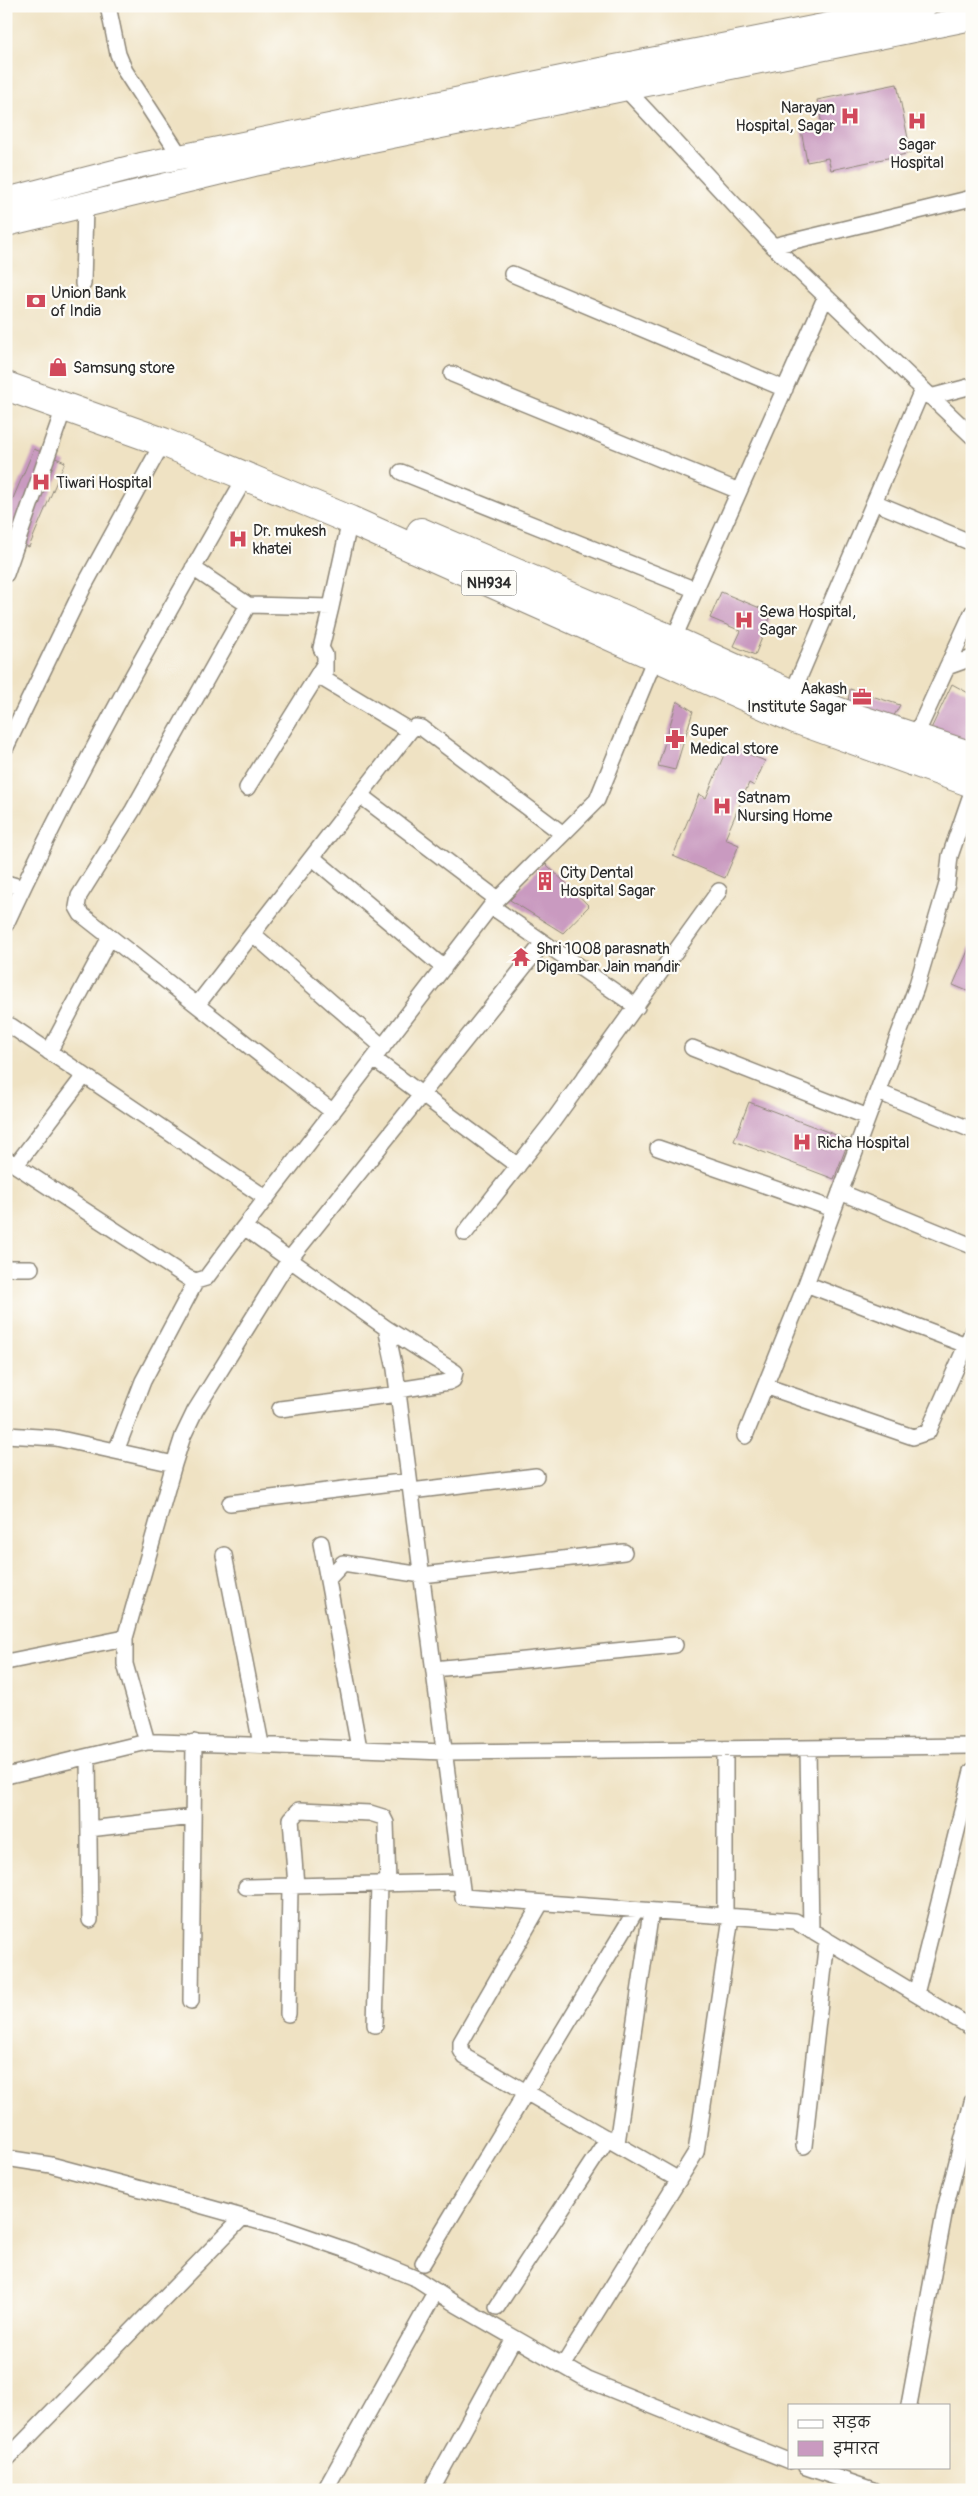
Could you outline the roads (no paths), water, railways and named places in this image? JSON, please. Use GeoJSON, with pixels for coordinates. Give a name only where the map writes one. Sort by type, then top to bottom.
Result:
{"type":"FeatureCollection","features":[{"type":"Feature","properties":{"kind":"highway","name":"NH934"},"geometry":{"type":"LineString","coordinates":[[6,367],[238,455],[664,649],[794,719],[972,783]]}},
{"type":"Feature","properties":{"kind":"highway","name":"NH934"},"geometry":{"type":"LineString","coordinates":[[6,386],[65,405],[163,442],[245,478],[664,649],[972,756]]}},
{"type":"Feature","properties":{"kind":"main road"},"geometry":{"type":"LineString","coordinates":[[6,200],[181,157],[610,68],[924,6]]}},
{"type":"Feature","properties":{"kind":"main road"},"geometry":{"type":"LineString","coordinates":[[6,224],[254,164],[972,18]]}},
{"type":"Feature","properties":{"kind":"street"},"geometry":{"type":"LineString","coordinates":[[108,6],[118,54],[125,71],[181,157]]}},
{"type":"Feature","properties":{"kind":"street"},"geometry":{"type":"LineString","coordinates":[[610,68],[625,89],[773,246],[825,298],[972,436]]}},
{"type":"Feature","properties":{"kind":"street"},"geometry":{"type":"LineString","coordinates":[[773,246],[972,198]]}},
{"type":"Feature","properties":{"kind":"street"},"geometry":{"type":"LineString","coordinates":[[83,284],[85,205]]}},
{"type":"Feature","properties":{"kind":"street"},"geometry":{"type":"LineString","coordinates":[[512,274],[785,389]]}},
{"type":"Feature","properties":{"kind":"street"},"geometry":{"type":"LineString","coordinates":[[84,1076],[11,1162],[188,1278],[196,1281],[206,1278],[494,902],[597,800],[664,649],[696,590],[825,298]]}},
{"type":"Feature","properties":{"kind":"street"},"geometry":{"type":"LineString","coordinates":[[452,374],[740,491]]}},
{"type":"Feature","properties":{"kind":"street"},"geometry":{"type":"LineString","coordinates":[[926,393],[972,386]]}},
{"type":"Feature","properties":{"kind":"street"},"geometry":{"type":"LineString","coordinates":[[792,694],[874,502],[926,393]]}},
{"type":"Feature","properties":{"kind":"street"},"geometry":{"type":"LineString","coordinates":[[6,574],[65,405]]}},
{"type":"Feature","properties":{"kind":"street"},"geometry":{"type":"LineString","coordinates":[[6,747],[83,588],[163,442]]}},
{"type":"Feature","properties":{"kind":"street"},"geometry":{"type":"LineString","coordinates":[[401,472],[696,590]]}},
{"type":"Feature","properties":{"kind":"street"},"geometry":{"type":"LineString","coordinates":[[6,924],[117,701],[245,478]]}},
{"type":"Feature","properties":{"kind":"street"},"geometry":{"type":"LineString","coordinates":[[874,502],[972,543]]}},
{"type":"Feature","properties":{"kind":"street"},"geometry":{"type":"LineString","coordinates":[[350,520],[321,648],[325,655],[324,680],[410,731]]}},
{"type":"Feature","properties":{"kind":"street"},"geometry":{"type":"LineString","coordinates":[[193,568],[248,605],[331,607]]}},
{"type":"Feature","properties":{"kind":"street"},"geometry":{"type":"LineString","coordinates":[[248,605],[133,810],[79,896],[77,907],[82,914],[110,937],[334,1112]]}},
{"type":"Feature","properties":{"kind":"street"},"geometry":{"type":"LineString","coordinates":[[915,737],[972,613]]}},
{"type":"Feature","properties":{"kind":"street"},"geometry":{"type":"LineString","coordinates":[[946,667],[972,658]]}},
{"type":"Feature","properties":{"kind":"street"},"geometry":{"type":"LineString","coordinates":[[247,788],[325,663]]}},
{"type":"Feature","properties":{"kind":"street"},"geometry":{"type":"LineString","coordinates":[[197,1005],[415,727],[422,728],[563,834]]}},
{"type":"Feature","properties":{"kind":"street"},"geometry":{"type":"LineString","coordinates":[[745,1436],[806,1284],[916,988],[947,884],[950,856],[972,792]]}},
{"type":"Feature","properties":{"kind":"street"},"geometry":{"type":"LineString","coordinates":[[361,796],[543,943],[637,1007]]}},
{"type":"Feature","properties":{"kind":"street"},"geometry":{"type":"LineString","coordinates":[[313,858],[444,968]]}},
{"type":"Feature","properties":{"kind":"street"},"geometry":{"type":"LineString","coordinates":[[6,883],[23,888]]}},
{"type":"Feature","properties":{"kind":"street"},"geometry":{"type":"LineString","coordinates":[[465,1233],[518,1166],[637,1007],[719,891]]}},
{"type":"Feature","properties":{"kind":"street"},"geometry":{"type":"LineString","coordinates":[[253,934],[383,1047]]}},
{"type":"Feature","properties":{"kind":"street"},"geometry":{"type":"LineString","coordinates":[[49,1052],[110,937]]}},
{"type":"Feature","properties":{"kind":"street"},"geometry":{"type":"LineString","coordinates":[[147,1742],[125,1664],[125,1638],[174,1464],[183,1436],[195,1411],[289,1260],[543,943]]}},
{"type":"Feature","properties":{"kind":"street"},"geometry":{"type":"LineString","coordinates":[[11,1026],[266,1198]]}},
{"type":"Feature","properties":{"kind":"street"},"geometry":{"type":"LineString","coordinates":[[692,1048],[868,1117]]}},
{"type":"Feature","properties":{"kind":"street"},"geometry":{"type":"LineString","coordinates":[[374,1059],[518,1166]]}},
{"type":"Feature","properties":{"kind":"street"},"geometry":{"type":"LineString","coordinates":[[878,1092],[972,1130]]}},
{"type":"Feature","properties":{"kind":"street"},"geometry":{"type":"LineString","coordinates":[[658,1148],[833,1209]]}},
{"type":"Feature","properties":{"kind":"street"},"geometry":{"type":"LineString","coordinates":[[840,1192],[972,1246]]}},
{"type":"Feature","properties":{"kind":"street"},"geometry":{"type":"LineString","coordinates":[[244,1228],[386,1328],[455,1372],[455,1376],[449,1382],[398,1392],[280,1409]]}},
{"type":"Feature","properties":{"kind":"street"},"geometry":{"type":"LineString","coordinates":[[6,1268],[31,1268]]}},
{"type":"Feature","properties":{"kind":"street"},"geometry":{"type":"LineString","coordinates":[[116,1451],[143,1381],[196,1281]]}},
{"type":"Feature","properties":{"kind":"street"},"geometry":{"type":"LineString","coordinates":[[765,1386],[912,1437],[921,1436],[928,1432],[969,1338],[806,1284]]}},
{"type":"Feature","properties":{"kind":"street"},"geometry":{"type":"LineString","coordinates":[[386,1328],[398,1392],[463,1897],[795,1921],[972,2028]]}},
{"type":"Feature","properties":{"kind":"street"},"geometry":{"type":"LineString","coordinates":[[6,1434],[56,1438],[174,1464]]}},
{"type":"Feature","properties":{"kind":"street"},"geometry":{"type":"LineString","coordinates":[[230,1502],[536,1476]]}},
{"type":"Feature","properties":{"kind":"street"},"geometry":{"type":"LineString","coordinates":[[321,1543],[360,1748]]}},
{"type":"Feature","properties":{"kind":"street"},"geometry":{"type":"LineString","coordinates":[[328,1579],[343,1563],[422,1575],[624,1552]]}},
{"type":"Feature","properties":{"kind":"street"},"geometry":{"type":"LineString","coordinates":[[224,1555],[261,1744]]}},
{"type":"Feature","properties":{"kind":"street"},"geometry":{"type":"LineString","coordinates":[[6,1662],[125,1638]]}},
{"type":"Feature","properties":{"kind":"street"},"geometry":{"type":"LineString","coordinates":[[434,1669],[675,1644]]}},
{"type":"Feature","properties":{"kind":"street"},"geometry":{"type":"LineString","coordinates":[[6,1776],[147,1742],[261,1744],[444,1752],[972,1746]]}},
{"type":"Feature","properties":{"kind":"street"},"geometry":{"type":"LineString","coordinates":[[191,2001],[194,1742]]}},
{"type":"Feature","properties":{"kind":"street"},"geometry":{"type":"LineString","coordinates":[[808,1749],[811,1931]]}},
{"type":"Feature","properties":{"kind":"street"},"geometry":{"type":"LineString","coordinates":[[563,2366],[696,2152],[728,1917],[725,1750]]}},
{"type":"Feature","properties":{"kind":"street"},"geometry":{"type":"LineString","coordinates":[[88,1757],[90,1920]]}},
{"type":"Feature","properties":{"kind":"street"},"geometry":{"type":"LineString","coordinates":[[916,1994],[972,1771]]}},
{"type":"Feature","properties":{"kind":"street"},"geometry":{"type":"LineString","coordinates":[[288,2014],[293,1886],[291,1819],[293,1814],[299,1810],[370,1813],[383,1817],[386,1823],[375,2025]]}},
{"type":"Feature","properties":{"kind":"street"},"geometry":{"type":"LineString","coordinates":[[89,1829],[194,1817]]}},
{"type":"Feature","properties":{"kind":"street"},"geometry":{"type":"LineString","coordinates":[[246,1886],[461,1882]]}},
{"type":"Feature","properties":{"kind":"street"},"geometry":{"type":"LineString","coordinates":[[541,1903],[461,2042],[461,2050],[465,2057],[679,2180]]}},
{"type":"Feature","properties":{"kind":"street"},"geometry":{"type":"LineString","coordinates":[[423,2263],[528,2092],[636,1910]]}},
{"type":"Feature","properties":{"kind":"street"},"geometry":{"type":"LineString","coordinates":[[497,2307],[612,2140],[651,1911]]}},
{"type":"Feature","properties":{"kind":"street"},"geometry":{"type":"LineString","coordinates":[[804,2146],[826,1940]]}},
{"type":"Feature","properties":{"kind":"street"},"geometry":{"type":"LineString","coordinates":[[909,2404],[945,2209],[972,2102]]}},
{"type":"Feature","properties":{"kind":"street"},"geometry":{"type":"LineString","coordinates":[[6,2158],[51,2165],[242,2217],[352,2252],[400,2271],[588,2380],[788,2461]]}},
{"type":"Feature","properties":{"kind":"street"},"geometry":{"type":"LineString","coordinates":[[6,2460],[242,2217]]}},
{"type":"Feature","properties":{"kind":"street"},"geometry":{"type":"LineString","coordinates":[[325,2490],[436,2291]]}},
{"type":"Feature","properties":{"kind":"street"},"geometry":{"type":"LineString","coordinates":[[431,2490],[514,2338]]}},
{"type":"Feature","properties":{"kind":"street"},"geometry":{"type":"LineString","coordinates":[[809,2468],[873,2490]]}},
{"type":"Feature","properties":{"kind":"place","name":"Narayan Hospital, Sagar"},"geometry":{"type":"Point","coordinates":[850,116]}},
{"type":"Feature","properties":{"kind":"place","name":"Sagar Hospital"},"geometry":{"type":"Point","coordinates":[917,121]}},
{"type":"Feature","properties":{"kind":"place","name":"Union Bank of India"},"geometry":{"type":"Point","coordinates":[36,301]}},
{"type":"Feature","properties":{"kind":"place","name":"Samsung store"},"geometry":{"type":"Point","coordinates":[58,367]}},
{"type":"Feature","properties":{"kind":"place","name":"Tiwari Hospital"},"geometry":{"type":"Point","coordinates":[41,482]}},
{"type":"Feature","properties":{"kind":"place","name":"Dr. mukesh khatei"},"geometry":{"type":"Point","coordinates":[238,539]}},
{"type":"Feature","properties":{"kind":"place","name":"Sewa Hospital, Sagar"},"geometry":{"type":"Point","coordinates":[744,620]}},
{"type":"Feature","properties":{"kind":"place","name":"Aakash Institute Sagar"},"geometry":{"type":"Point","coordinates":[862,697]}},
{"type":"Feature","properties":{"kind":"place","name":"Super Medical store"},"geometry":{"type":"Point","coordinates":[675,739]}},
{"type":"Feature","properties":{"kind":"place","name":"Satnam Nursing Home"},"geometry":{"type":"Point","coordinates":[722,806]}},
{"type":"Feature","properties":{"kind":"place","name":"City Dental Hospital Sagar"},"geometry":{"type":"Point","coordinates":[545,881]}},
{"type":"Feature","properties":{"kind":"place","name":"Shri 1008 parasnath Digambar Jain mandir"},"geometry":{"type":"Point","coordinates":[521,957]}},
{"type":"Feature","properties":{"kind":"place","name":"Richa Hospital"},"geometry":{"type":"Point","coordinates":[802,1142]}}]}
